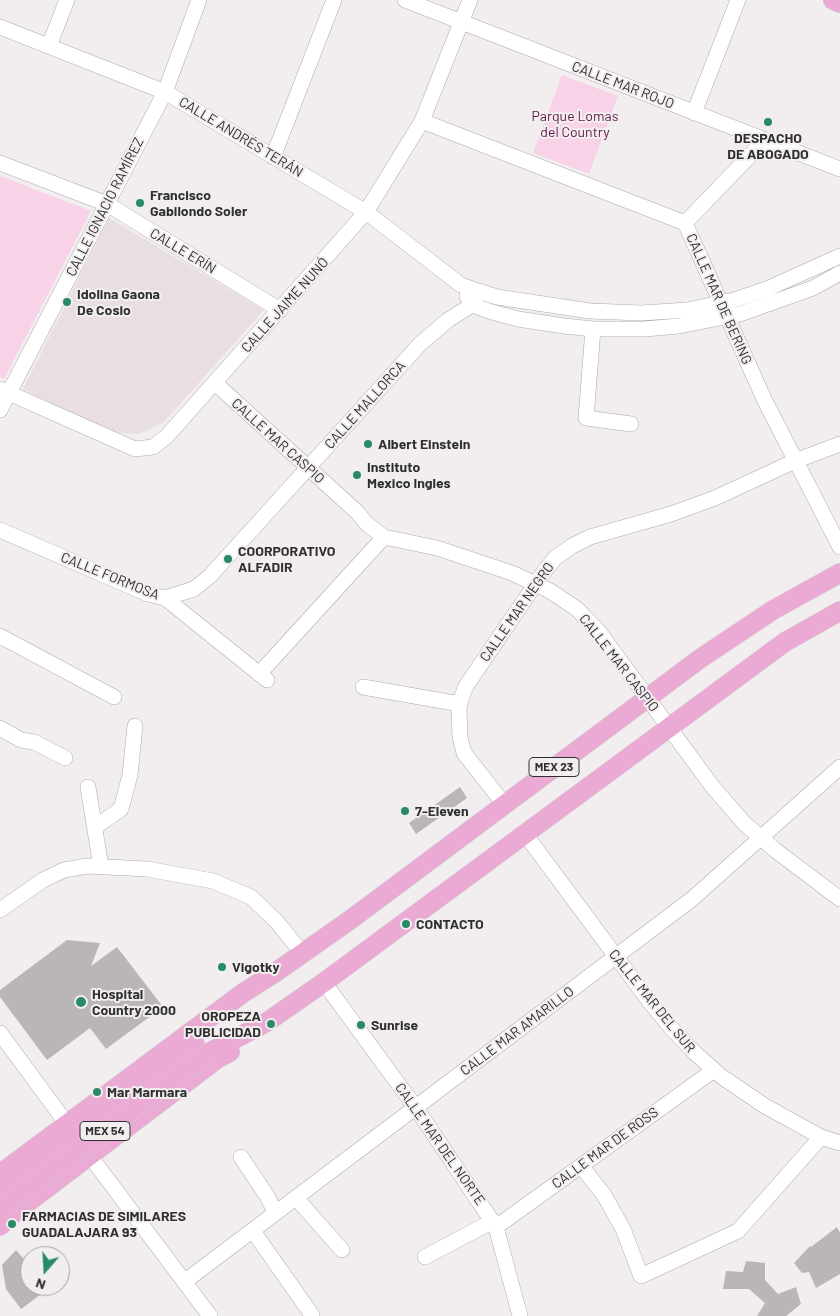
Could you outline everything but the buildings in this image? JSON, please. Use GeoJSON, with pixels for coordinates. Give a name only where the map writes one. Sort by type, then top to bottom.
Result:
{"type":"FeatureCollection","features":[{"type":"Feature","properties":{"kind":"main road"},"geometry":{"type":"LineString","coordinates":[[833,0],[840,3]]}},
{"type":"Feature","properties":{"kind":"main road","name":"MEX 23"},"geometry":{"type":"LineString","coordinates":[[1,1174],[243,993],[350,920],[701,658],[773,610],[840,573]]}},
{"type":"Feature","properties":{"kind":"main road","name":"MEX 23"},"geometry":{"type":"LineString","coordinates":[[267,1022],[345,967],[785,642],[840,611]]}},
{"type":"Feature","properties":{"kind":"main road","name":"MEX 23"},"geometry":{"type":"LineString","coordinates":[[0,1226],[27,1203],[217,1060],[293,1013],[328,988],[341,978],[345,967]]}},
{"type":"Feature","properties":{"kind":"main road","name":"MEX 54"},"geometry":{"type":"LineString","coordinates":[[0,1210],[203,1048],[222,1022],[276,972]]}},
{"type":"Feature","properties":{"kind":"main road","name":"MEX 54"},"geometry":{"type":"LineString","coordinates":[[0,1194],[203,1048],[267,1022]]}},
{"type":"Feature","properties":{"kind":"main road"},"geometry":{"type":"LineString","coordinates":[[0,1202],[12,1208],[17,1208],[27,1203]]}},
{"type":"Feature","properties":{"kind":"street"},"geometry":{"type":"LineString","coordinates":[[49,46],[67,0]]}},
{"type":"Feature","properties":{"kind":"street","name":"CALLE IGNACIO RAMÍREZ"},"geometry":{"type":"LineString","coordinates":[[0,410],[4,391],[165,92],[199,0]]}},
{"type":"Feature","properties":{"kind":"street"},"geometry":{"type":"LineString","coordinates":[[273,157],[334,0]]}},
{"type":"Feature","properties":{"kind":"street","name":"CALLE MAR ROJO"},"geometry":{"type":"LineString","coordinates":[[405,0],[840,169]]}},
{"type":"Feature","properties":{"kind":"street","name":"CALLE JAIME NUNÓ"},"geometry":{"type":"LineString","coordinates":[[4,391],[135,449],[153,447],[167,436],[366,212],[422,121],[470,0]]}},
{"type":"Feature","properties":{"kind":"street"},"geometry":{"type":"LineString","coordinates":[[694,113],[738,0]]}},
{"type":"Feature","properties":{"kind":"street","name":"CALLE ANDRÉS TERÁN"},"geometry":{"type":"LineString","coordinates":[[0,27],[165,92],[366,212],[461,285],[475,298]]}},
{"type":"Feature","properties":{"kind":"street","name":"CALLE MAR DE BERING"},"geometry":{"type":"LineString","coordinates":[[422,121],[685,223],[765,402],[840,547]]}},
{"type":"Feature","properties":{"kind":"street"},"geometry":{"type":"LineString","coordinates":[[685,223],[765,140]]}},
{"type":"Feature","properties":{"kind":"street","name":"CALLE ERÍN"},"geometry":{"type":"LineString","coordinates":[[0,163],[106,204],[280,310]]}},
{"type":"Feature","properties":{"kind":"street"},"geometry":{"type":"LineString","coordinates":[[475,298],[497,296],[590,311],[640,313],[688,310],[721,303],[769,288],[840,256]]}},
{"type":"Feature","properties":{"kind":"street"},"geometry":{"type":"LineString","coordinates":[[475,298],[492,312],[518,319],[593,329],[644,329],[679,326],[727,318],[776,303],[813,288],[840,273]]}},
{"type":"Feature","properties":{"kind":"street","name":"CALLE MALLORCA"},"geometry":{"type":"LineString","coordinates":[[165,598],[194,589],[210,576],[420,344],[475,298]]}},
{"type":"Feature","properties":{"kind":"street"},"geometry":{"type":"LineString","coordinates":[[593,329],[586,418],[631,424]]}},
{"type":"Feature","properties":{"kind":"street","name":"CALLE MAR CASPIO"},"geometry":{"type":"LineString","coordinates":[[215,383],[309,468],[367,524],[384,537],[437,548],[512,573],[536,584],[577,609],[599,632],[712,786],[744,823],[840,899]]}},
{"type":"Feature","properties":{"kind":"street","name":"CALLE MAR NEGRO"},"geometry":{"type":"LineString","coordinates":[[504,804],[464,753],[460,737],[460,704],[466,686],[554,558],[590,537],[671,514],[715,498],[795,461],[840,444]]}},
{"type":"Feature","properties":{"kind":"street","name":"CALLE FORMOSA"},"geometry":{"type":"LineString","coordinates":[[0,530],[148,594],[165,598],[263,677],[384,537]]}},
{"type":"Feature","properties":{"kind":"street"},"geometry":{"type":"LineString","coordinates":[[0,636],[114,697]]}},
{"type":"Feature","properties":{"kind":"street"},"geometry":{"type":"LineString","coordinates":[[363,687],[460,704]]}},
{"type":"Feature","properties":{"kind":"street"},"geometry":{"type":"LineString","coordinates":[[95,827],[121,809],[130,776],[135,726]]}},
{"type":"Feature","properties":{"kind":"street"},"geometry":{"type":"LineString","coordinates":[[0,728],[22,740],[34,742],[65,758]]}},
{"type":"Feature","properties":{"kind":"street","name":"CALLE MAR AMARILLO"},"geometry":{"type":"LineString","coordinates":[[184,1282],[615,956],[692,900],[840,768]]}},
{"type":"Feature","properties":{"kind":"street"},"geometry":{"type":"LineString","coordinates":[[88,787],[101,867]]}},
{"type":"Feature","properties":{"kind":"street","name":"CALLE MAR DEL SUR"},"geometry":{"type":"LineString","coordinates":[[525,834],[672,1030],[695,1053],[714,1070],[765,1106],[820,1137],[840,1143]]}},
{"type":"Feature","properties":{"kind":"street"},"geometry":{"type":"LineString","coordinates":[[0,910],[42,880],[64,870],[87,866],[147,869],[213,881],[251,898],[277,922],[302,953]]}},
{"type":"Feature","properties":{"kind":"street","name":"CALLE MAR DEL NORTE"},"geometry":{"type":"LineString","coordinates":[[328,988],[416,1108],[494,1224],[520,1316]]}},
{"type":"Feature","properties":{"kind":"street"},"geometry":{"type":"LineString","coordinates":[[0,1033],[67,1124]]}},
{"type":"Feature","properties":{"kind":"street","name":"CALLE MAR DE ROSS"},"geometry":{"type":"LineString","coordinates":[[425,1257],[494,1224],[581,1166],[714,1070]]}},
{"type":"Feature","properties":{"kind":"street"},"geometry":{"type":"LineString","coordinates":[[581,1166],[604,1195],[623,1229],[641,1276],[738,1231],[820,1137]]}},
{"type":"Feature","properties":{"kind":"street"},"geometry":{"type":"LineString","coordinates":[[90,1156],[210,1316]]}},
{"type":"Feature","properties":{"kind":"street"},"geometry":{"type":"LineString","coordinates":[[241,1157],[276,1212]]}},
{"type":"Feature","properties":{"kind":"street"},"geometry":{"type":"LineString","coordinates":[[296,1198],[342,1250]]}},
{"type":"Feature","properties":{"kind":"street"},"geometry":{"type":"LineString","coordinates":[[253,1230],[312,1315]]}},
{"type":"Feature","properties":{"kind":"shaded area"},"geometry":{"type":"Polygon","coordinates":[[[109,218],[264,310],[163,423],[139,434],[110,432],[23,389],[109,218]]]}},
{"type":"Feature","properties":{"kind":"green space","name":"Parque Lomas del Country"},"geometry":{"type":"Polygon","coordinates":[[[562,75],[618,96],[589,174],[533,153],[562,75]]]}},
{"type":"Feature","properties":{"kind":"green space"},"geometry":{"type":"Polygon","coordinates":[[[0,176],[91,211],[4,379],[0,377],[0,176]]]}},
{"type":"Feature","properties":{"kind":"place","name":"DESPACHO DE ABOGADO"},"geometry":{"type":"Point","coordinates":[768,122]}},
{"type":"Feature","properties":{"kind":"place","name":"Francisco Gabilondo Soler"},"geometry":{"type":"Point","coordinates":[140,203]}},
{"type":"Feature","properties":{"kind":"place","name":"Idolina Gaona De Cosio"},"geometry":{"type":"Point","coordinates":[67,302]}},
{"type":"Feature","properties":{"kind":"place","name":"Albert Einstein"},"geometry":{"type":"Point","coordinates":[368,444]}},
{"type":"Feature","properties":{"kind":"place","name":"Instituto Mexico Ingles"},"geometry":{"type":"Point","coordinates":[357,475]}},
{"type":"Feature","properties":{"kind":"place","name":"COORPORATIVO ALFADIR"},"geometry":{"type":"Point","coordinates":[228,559]}},
{"type":"Feature","properties":{"kind":"place","name":"7-Eleven"},"geometry":{"type":"Point","coordinates":[405,811]}},
{"type":"Feature","properties":{"kind":"place","name":"CONTACTO"},"geometry":{"type":"Point","coordinates":[406,924]}},
{"type":"Feature","properties":{"kind":"place","name":"Vigotky"},"geometry":{"type":"Point","coordinates":[222,967]}},
{"type":"Feature","properties":{"kind":"place","name":"Hospital Country 2000"},"geometry":{"type":"Point","coordinates":[81,1002]}},
{"type":"Feature","properties":{"kind":"place","name":"OROPEZA PUBLICIDAD"},"geometry":{"type":"Point","coordinates":[271,1024]}},
{"type":"Feature","properties":{"kind":"place","name":"Sunrise"},"geometry":{"type":"Point","coordinates":[361,1025]}},
{"type":"Feature","properties":{"kind":"place","name":"Mar Marmara"},"geometry":{"type":"Point","coordinates":[97,1092]}},
{"type":"Feature","properties":{"kind":"place","name":"FARMACIAS DE SIMILARES GUADALAJARA 93"},"geometry":{"type":"Point","coordinates":[12,1224]}}]}
